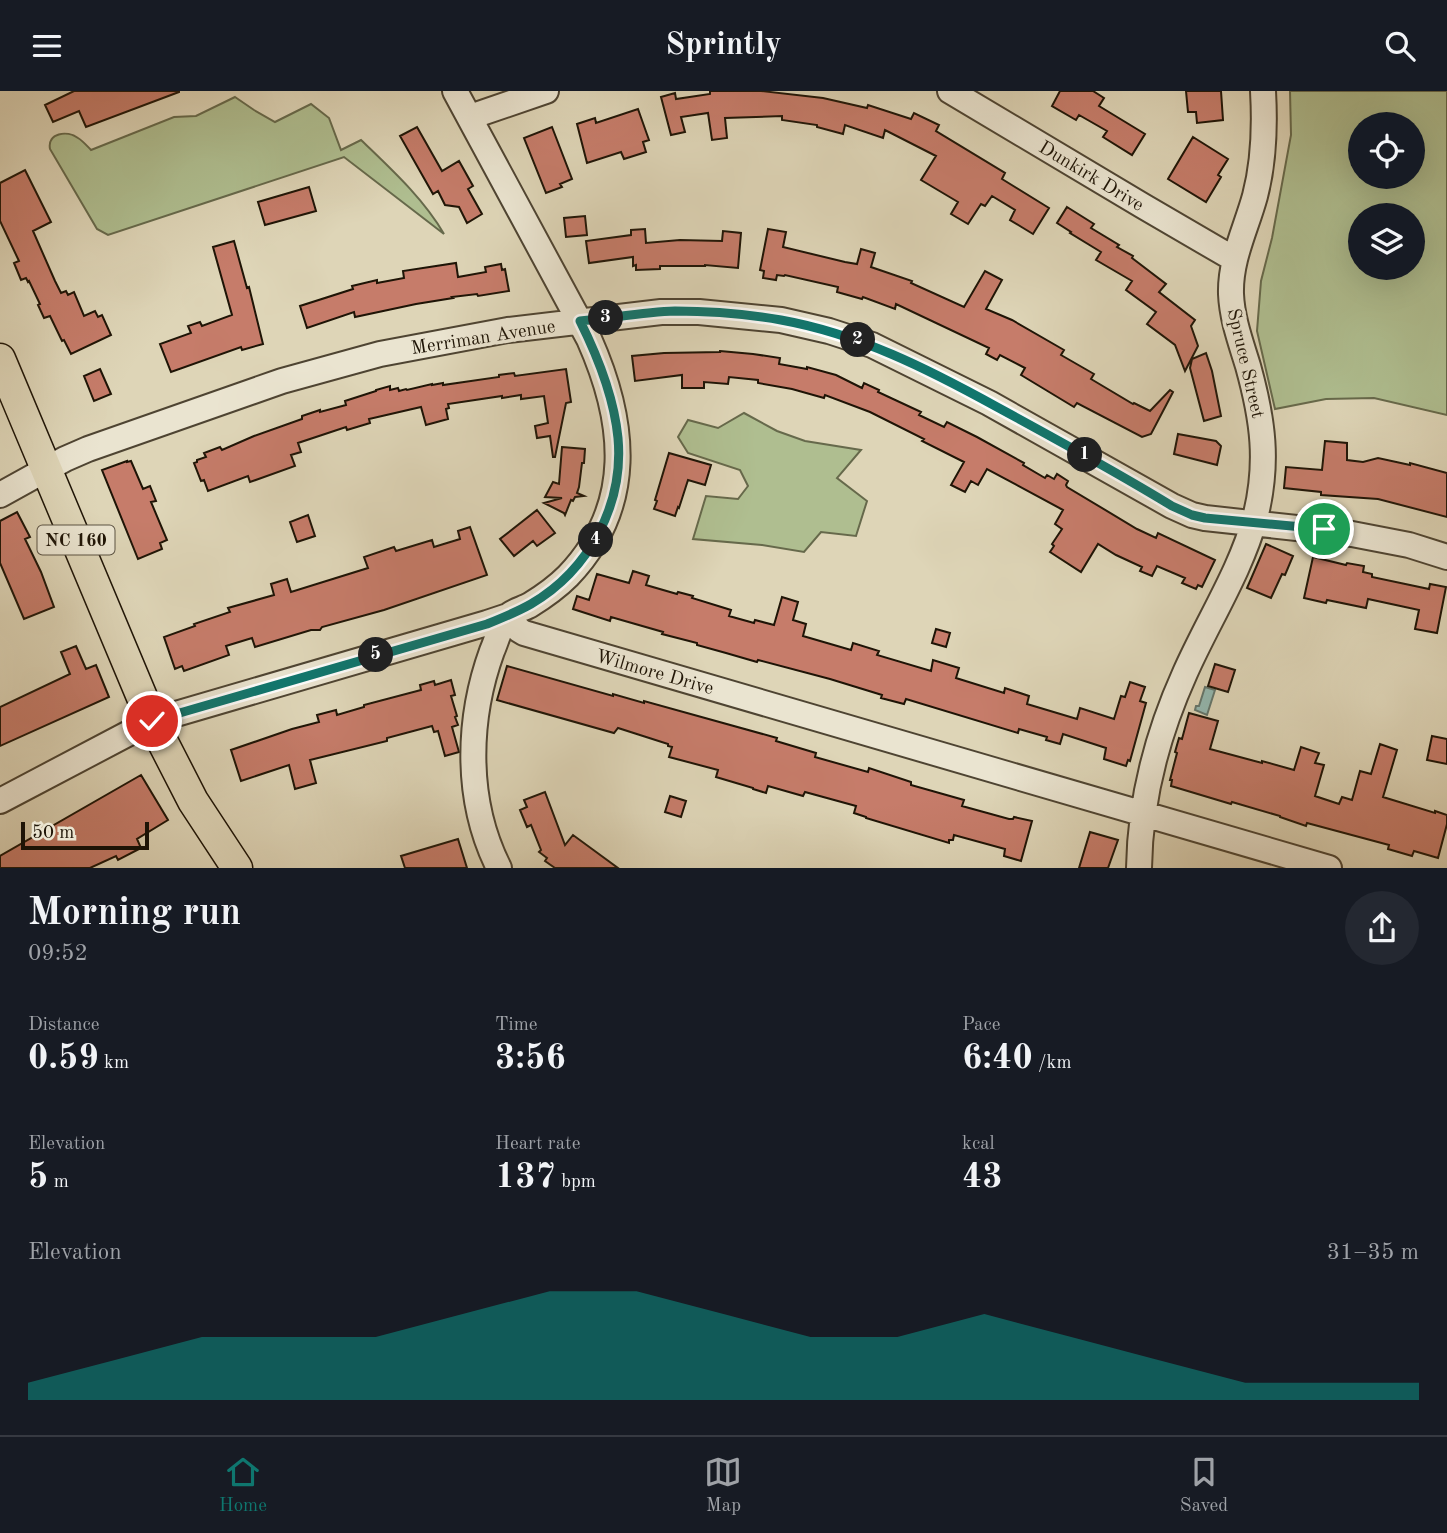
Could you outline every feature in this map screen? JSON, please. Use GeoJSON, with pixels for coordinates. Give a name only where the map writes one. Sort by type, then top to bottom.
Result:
{"type":"FeatureCollection","features":[{"type":"Feature","properties":{"kind":"main road","name":"NC 160"},"geometry":{"type":"LineString","coordinates":[[0,359],[152,721],[193,801],[237,868]]}},
{"type":"Feature","properties":{"kind":"street"},"geometry":{"type":"LineString","coordinates":[[0,801],[152,721],[508,616],[542,597],[566,577],[587,554],[603,527],[613,499],[618,470],[614,410],[600,365],[580,321],[455,91]]}},
{"type":"Feature","properties":{"kind":"street"},"geometry":{"type":"LineString","coordinates":[[470,117],[547,91]]}},
{"type":"Feature","properties":{"kind":"street","name":"Dunkirk Drive"},"geometry":{"type":"LineString","coordinates":[[950,91],[1234,259]]}},
{"type":"Feature","properties":{"kind":"street","name":"Spruce Street"},"geometry":{"type":"LineString","coordinates":[[1139,868],[1142,814],[1164,724],[1184,674],[1242,554],[1259,501],[1263,475],[1263,433],[1235,321],[1231,294],[1234,259],[1256,193],[1262,155],[1263,91]]}},
{"type":"Feature","properties":{"kind":"street","name":"Merriman Avenue"},"geometry":{"type":"LineString","coordinates":[[0,495],[88,449],[308,373],[380,354],[508,330],[672,311],[699,312],[781,320],[830,331],[892,353],[1192,515],[1352,534],[1409,545],[1447,557]]}},
{"type":"Feature","properties":{"kind":"street"},"geometry":{"type":"LineString","coordinates":[[499,868],[491,853],[478,802],[474,766],[474,725],[485,670],[508,616]]}},
{"type":"Feature","properties":{"kind":"street","name":"Wilmore Drive"},"geometry":{"type":"LineString","coordinates":[[508,616],[524,633],[1329,868]]}},
{"type":"Feature","properties":{"kind":"green space"},"geometry":{"type":"Polygon","coordinates":[[[1290,91],[1447,91],[1447,415],[1374,398],[1326,399],[1275,409],[1257,331],[1261,281],[1272,238],[1291,135],[1290,91]]]}},
{"type":"Feature","properties":{"kind":"green space"},"geometry":{"type":"Polygon","coordinates":[[[235,97],[275,122],[311,104],[329,118],[341,150],[361,140],[416,196],[444,234],[344,157],[108,235],[97,229],[50,149],[55,136],[69,134],[91,150],[174,117],[196,116],[235,97]]]}},
{"type":"Feature","properties":{"kind":"green space"},"geometry":{"type":"Polygon","coordinates":[[[744,413],[777,431],[805,441],[861,450],[837,478],[867,501],[856,536],[821,532],[804,552],[693,539],[706,496],[738,499],[748,486],[740,470],[688,453],[678,437],[688,420],[718,428],[744,413]]]}},
{"type":"Feature","properties":{"kind":"water"},"geometry":{"type":"Polygon","coordinates":[[[1205,687],[1215,690],[1207,715],[1195,710],[1205,687]]]}},
{"type":"Feature","properties":{"kind":"building"},"geometry":{"type":"Polygon","coordinates":[[[74,91],[179,92],[86,127],[79,111],[53,122],[45,105],[74,91]]]}},
{"type":"Feature","properties":{"kind":"building"},"geometry":{"type":"Polygon","coordinates":[[[710,91],[761,91],[823,98],[867,108],[868,105],[911,119],[914,113],[939,125],[936,131],[1005,173],[1002,179],[1049,208],[1033,234],[1010,220],[1015,210],[992,196],[985,206],[981,204],[968,224],[951,214],[958,202],[921,180],[936,156],[885,130],[883,138],[845,125],[843,134],[817,125],[782,120],[782,116],[725,118],[727,138],[712,140],[708,113],[681,117],[685,132],[671,135],[661,97],[675,93],[676,99],[710,94],[710,91]]]}},
{"type":"Feature","properties":{"kind":"building"},"geometry":{"type":"Polygon","coordinates":[[[1060,91],[1093,91],[1104,98],[1099,106],[1145,134],[1132,155],[1103,137],[1107,131],[1079,115],[1076,120],[1052,106],[1060,91]]]}},
{"type":"Feature","properties":{"kind":"building"},"geometry":{"type":"Polygon","coordinates":[[[1186,91],[1221,91],[1223,120],[1197,123],[1196,112],[1188,112],[1186,91]]]}},
{"type":"Feature","properties":{"kind":"building"},"geometry":{"type":"Polygon","coordinates":[[[638,109],[649,140],[643,142],[646,152],[624,159],[621,152],[587,163],[577,124],[595,118],[596,123],[638,109]]]}},
{"type":"Feature","properties":{"kind":"building"},"geometry":{"type":"Polygon","coordinates":[[[417,127],[442,171],[459,161],[473,186],[468,189],[482,214],[467,223],[459,207],[445,205],[438,191],[433,194],[400,136],[417,127]]]}},
{"type":"Feature","properties":{"kind":"building"},"geometry":{"type":"Polygon","coordinates":[[[552,127],[572,179],[560,184],[562,187],[546,193],[524,138],[552,127]]]}},
{"type":"Feature","properties":{"kind":"building"},"geometry":{"type":"Polygon","coordinates":[[[1193,137],[1228,159],[1206,202],[1168,179],[1193,137]]]}},
{"type":"Feature","properties":{"kind":"building"},"geometry":{"type":"Polygon","coordinates":[[[25,170],[51,222],[33,231],[61,293],[66,291],[68,295],[74,292],[84,316],[95,311],[98,317],[102,315],[111,335],[71,354],[50,316],[44,318],[29,281],[26,278],[21,280],[14,263],[19,261],[0,221],[0,183],[25,170]]]}},
{"type":"Feature","properties":{"kind":"building"},"geometry":{"type":"Polygon","coordinates":[[[309,187],[316,211],[265,225],[258,202],[309,187]]]}},
{"type":"Feature","properties":{"kind":"building"},"geometry":{"type":"Polygon","coordinates":[[[1067,207],[1094,224],[1091,228],[1119,245],[1117,247],[1133,256],[1132,258],[1166,284],[1159,292],[1195,320],[1191,326],[1198,346],[1185,371],[1175,345],[1147,324],[1156,312],[1126,290],[1132,281],[1096,260],[1101,252],[1057,223],[1067,207]]]}},
{"type":"Feature","properties":{"kind":"building"},"geometry":{"type":"Polygon","coordinates":[[[585,216],[587,235],[566,237],[564,218],[585,216]]]}},
{"type":"Feature","properties":{"kind":"building"},"geometry":{"type":"Polygon","coordinates":[[[645,229],[646,243],[680,240],[722,241],[723,231],[741,233],[738,268],[705,265],[660,266],[660,269],[636,270],[633,257],[589,263],[586,241],[631,235],[631,230],[645,229]]]}},
{"type":"Feature","properties":{"kind":"building"},"geometry":{"type":"Polygon","coordinates":[[[768,229],[786,232],[783,247],[845,262],[857,264],[861,249],[875,253],[871,267],[912,281],[911,283],[964,307],[985,271],[1002,280],[986,309],[1012,320],[1064,350],[1061,355],[1094,374],[1091,379],[1150,411],[1170,390],[1173,392],[1151,434],[1142,437],[1077,403],[1074,407],[1021,375],[1025,368],[1000,355],[997,360],[986,354],[989,348],[896,304],[895,309],[863,297],[862,299],[837,292],[838,287],[785,275],[777,275],[776,280],[763,278],[764,271],[760,270],[768,229]]]}},
{"type":"Feature","properties":{"kind":"building"},"geometry":{"type":"Polygon","coordinates":[[[234,241],[263,344],[242,350],[241,347],[171,372],[160,344],[191,333],[188,326],[200,322],[202,326],[232,315],[213,247],[234,241]]]}},
{"type":"Feature","properties":{"kind":"building"},"geometry":{"type":"Polygon","coordinates":[[[456,263],[458,277],[486,272],[485,267],[501,264],[502,270],[505,269],[509,291],[452,297],[355,317],[354,312],[307,328],[300,306],[353,289],[352,286],[377,280],[377,283],[404,278],[403,271],[456,263]]]}},
{"type":"Feature","properties":{"kind":"building"},"geometry":{"type":"Polygon","coordinates":[[[720,351],[780,358],[779,364],[807,367],[836,375],[862,388],[864,383],[944,427],[947,422],[977,437],[1045,478],[1047,475],[1054,479],[1057,474],[1068,481],[1067,487],[1137,529],[1156,538],[1158,533],[1215,560],[1202,587],[1198,585],[1196,589],[1182,583],[1185,578],[1157,566],[1152,576],[1140,571],[1142,567],[1098,544],[1081,572],[1050,552],[1062,529],[1055,524],[1063,510],[987,469],[978,485],[971,481],[965,492],[951,485],[964,462],[870,412],[825,395],[824,398],[758,383],[758,380],[729,377],[728,384],[704,382],[704,388],[682,388],[682,375],[635,381],[632,356],[720,351]]]}},
{"type":"Feature","properties":{"kind":"building"},"geometry":{"type":"Polygon","coordinates":[[[1206,353],[1221,416],[1204,421],[1190,368],[1192,359],[1206,353]]]}},
{"type":"Feature","properties":{"kind":"building"},"geometry":{"type":"Polygon","coordinates":[[[100,369],[111,394],[94,401],[84,376],[100,369]]]}},
{"type":"Feature","properties":{"kind":"building"},"geometry":{"type":"Polygon","coordinates":[[[566,369],[571,402],[566,403],[555,457],[550,436],[537,438],[535,426],[548,423],[544,396],[521,399],[521,395],[448,404],[448,419],[426,425],[421,407],[369,419],[370,423],[347,430],[346,427],[298,443],[301,452],[291,455],[295,466],[250,482],[248,476],[208,491],[194,463],[206,457],[204,453],[220,447],[222,450],[302,419],[302,416],[346,405],[345,401],[390,386],[390,390],[398,388],[399,391],[514,373],[515,376],[566,369]]]}},
{"type":"Feature","properties":{"kind":"building"},"geometry":{"type":"Polygon","coordinates":[[[1178,434],[1216,441],[1221,446],[1217,465],[1174,454],[1178,434]]]}},
{"type":"Feature","properties":{"kind":"building"},"geometry":{"type":"Polygon","coordinates":[[[1325,441],[1347,443],[1347,460],[1363,462],[1378,458],[1447,473],[1447,517],[1378,499],[1321,495],[1321,492],[1284,488],[1286,467],[1322,470],[1325,441]]]}},
{"type":"Feature","properties":{"kind":"building"},"geometry":{"type":"Polygon","coordinates":[[[562,447],[585,449],[577,493],[584,496],[571,500],[565,515],[544,503],[562,498],[545,497],[553,482],[559,484],[562,447]]]}},
{"type":"Feature","properties":{"kind":"building"},"geometry":{"type":"Polygon","coordinates":[[[669,453],[711,465],[705,485],[688,480],[675,516],[654,509],[669,453]]]}},
{"type":"Feature","properties":{"kind":"building"},"geometry":{"type":"Polygon","coordinates":[[[131,461],[143,489],[150,486],[156,501],[151,502],[167,540],[160,543],[162,549],[138,559],[102,470],[131,461]]]}},
{"type":"Feature","properties":{"kind":"building"},"geometry":{"type":"Polygon","coordinates":[[[537,510],[555,533],[537,546],[533,541],[514,556],[500,539],[537,510]]]}},
{"type":"Feature","properties":{"kind":"building"},"geometry":{"type":"Polygon","coordinates":[[[17,512],[30,537],[25,539],[54,607],[24,619],[0,563],[0,521],[17,512]]]}},
{"type":"Feature","properties":{"kind":"building"},"geometry":{"type":"Polygon","coordinates":[[[308,515],[315,536],[297,542],[290,522],[308,515]]]}},
{"type":"Feature","properties":{"kind":"building"},"geometry":{"type":"Polygon","coordinates":[[[470,527],[487,575],[384,610],[322,627],[320,630],[311,630],[255,647],[252,638],[226,646],[229,655],[184,671],[182,666],[175,669],[164,637],[230,612],[228,608],[274,595],[271,584],[287,579],[291,592],[368,568],[364,557],[394,547],[396,551],[432,540],[434,547],[460,539],[458,531],[470,527]]]}},
{"type":"Feature","properties":{"kind":"building"},"geometry":{"type":"Polygon","coordinates":[[[1266,544],[1293,556],[1271,598],[1247,588],[1266,544]]]}},
{"type":"Feature","properties":{"kind":"building"},"geometry":{"type":"Polygon","coordinates":[[[1313,557],[1346,565],[1364,566],[1363,572],[1372,574],[1372,577],[1429,589],[1430,584],[1446,587],[1437,633],[1415,629],[1419,610],[1368,599],[1366,608],[1304,598],[1313,557]]]}},
{"type":"Feature","properties":{"kind":"building"},"geometry":{"type":"Polygon","coordinates":[[[633,571],[649,576],[646,585],[693,596],[692,598],[731,610],[729,616],[754,623],[755,620],[774,625],[782,597],[798,602],[793,620],[806,624],[803,636],[851,650],[853,643],[879,651],[877,655],[931,671],[933,660],[959,668],[956,678],[1004,693],[1005,688],[1029,696],[1027,704],[1077,719],[1080,708],[1114,719],[1121,696],[1125,697],[1130,682],[1145,687],[1140,701],[1146,703],[1130,761],[1128,760],[1126,766],[1104,759],[1106,748],[1063,734],[1060,744],[1046,740],[1047,737],[1019,729],[1018,733],[906,699],[904,704],[881,698],[882,695],[830,679],[758,660],[757,662],[611,617],[610,621],[573,609],[577,596],[589,600],[597,574],[629,583],[633,571]]]}},
{"type":"Feature","properties":{"kind":"building"},"geometry":{"type":"Polygon","coordinates":[[[936,629],[950,633],[946,647],[932,643],[936,629]]]}},
{"type":"Feature","properties":{"kind":"building"},"geometry":{"type":"Polygon","coordinates":[[[76,646],[86,669],[96,665],[109,697],[0,746],[0,707],[70,674],[61,652],[76,646]]]}},
{"type":"Feature","properties":{"kind":"building"},"geometry":{"type":"Polygon","coordinates":[[[1215,664],[1235,670],[1228,692],[1208,686],[1215,664]]]}},
{"type":"Feature","properties":{"kind":"building"},"geometry":{"type":"Polygon","coordinates":[[[507,666],[777,738],[776,741],[816,753],[815,757],[868,772],[869,768],[911,782],[911,785],[964,800],[962,806],[1009,819],[1014,817],[1032,821],[1021,861],[1004,856],[1005,849],[954,835],[949,843],[866,818],[854,813],[856,806],[805,792],[803,796],[768,786],[766,793],[716,777],[718,770],[669,757],[672,747],[668,744],[618,728],[614,733],[497,700],[507,666]]]}},
{"type":"Feature","properties":{"kind":"building"},"geometry":{"type":"Polygon","coordinates":[[[451,680],[455,695],[451,696],[458,725],[452,727],[459,752],[445,756],[438,731],[434,732],[432,726],[387,738],[387,741],[310,760],[316,783],[295,789],[289,765],[241,781],[231,750],[319,722],[317,715],[336,710],[337,715],[421,690],[420,685],[434,681],[435,685],[451,680]]]}},
{"type":"Feature","properties":{"kind":"building"},"geometry":{"type":"Polygon","coordinates":[[[1189,713],[1218,721],[1210,749],[1294,770],[1301,747],[1319,753],[1315,763],[1324,765],[1315,796],[1339,804],[1342,797],[1352,800],[1360,771],[1371,774],[1380,744],[1397,750],[1383,797],[1447,815],[1438,858],[1414,851],[1412,856],[1388,849],[1389,845],[1307,823],[1306,826],[1280,816],[1171,786],[1177,753],[1175,752],[1179,738],[1182,739],[1189,713]]]}},
{"type":"Feature","properties":{"kind":"building"},"geometry":{"type":"Polygon","coordinates":[[[1432,736],[1447,739],[1447,764],[1427,760],[1432,736]]]}},
{"type":"Feature","properties":{"kind":"building"},"geometry":{"type":"Polygon","coordinates":[[[141,775],[168,820],[137,839],[141,848],[118,860],[116,856],[90,868],[0,868],[0,856],[141,775]]]}},
{"type":"Feature","properties":{"kind":"building"},"geometry":{"type":"Polygon","coordinates":[[[545,792],[565,845],[573,835],[618,868],[555,868],[545,861],[547,858],[539,852],[541,850],[531,825],[527,827],[520,810],[527,807],[524,800],[545,792]]]}},
{"type":"Feature","properties":{"kind":"building"},"geometry":{"type":"Polygon","coordinates":[[[670,796],[686,801],[681,817],[665,812],[670,796]]]}},
{"type":"Feature","properties":{"kind":"building"},"geometry":{"type":"Polygon","coordinates":[[[1090,832],[1118,840],[1108,868],[1079,868],[1090,832]]]}},
{"type":"Feature","properties":{"kind":"building"},"geometry":{"type":"Polygon","coordinates":[[[458,839],[467,868],[405,868],[401,856],[458,839]]]}},
{"type":"Feature","properties":{"kind":"route"},"geometry":{"type":"LineString","coordinates":[[152,721],[487,624],[530,605],[566,577],[587,554],[603,527],[613,499],[618,470],[614,410],[600,365],[580,321],[672,311],[727,313],[781,320],[830,331],[892,353],[1027,422],[1192,515],[1324,529]]}}]}
